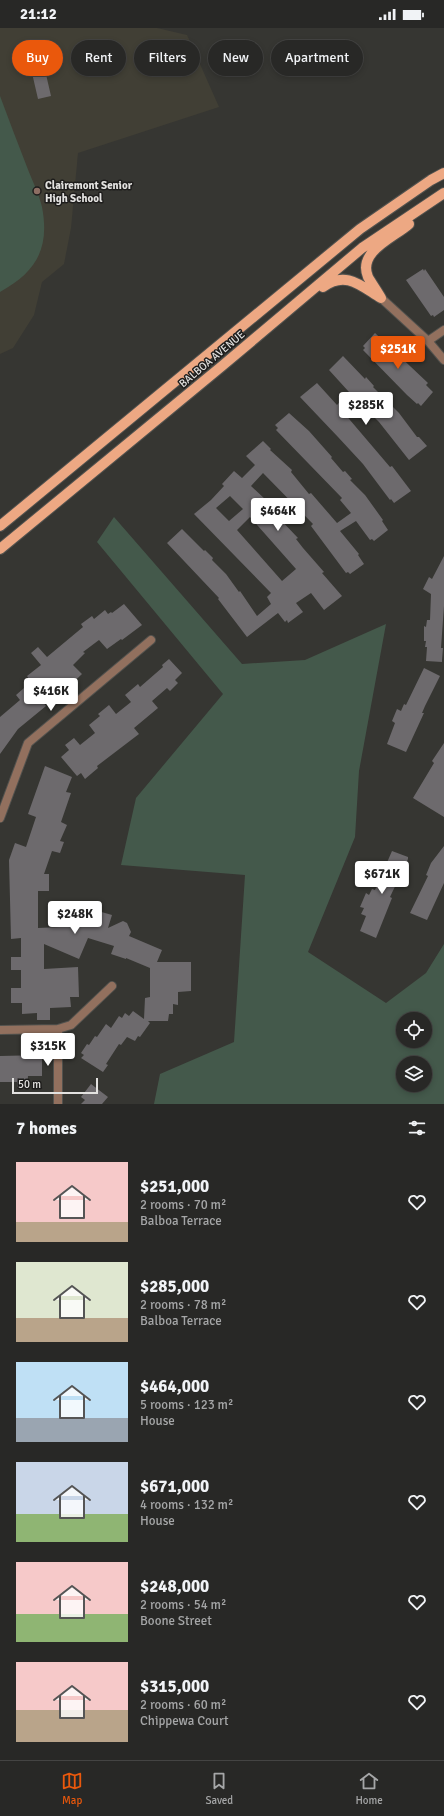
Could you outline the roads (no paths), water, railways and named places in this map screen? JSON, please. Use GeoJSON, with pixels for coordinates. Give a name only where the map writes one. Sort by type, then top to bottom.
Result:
{"type":"FeatureCollection","features":[{"type":"Feature","properties":{"kind":"main road","name":"BALBOA AVENUE"},"geometry":{"type":"LineString","coordinates":[[0,526],[360,229],[431,180],[444,173]]}},
{"type":"Feature","properties":{"kind":"main road","name":"BALBOA AVENUE"},"geometry":{"type":"LineString","coordinates":[[0,549],[362,248],[444,193]]}},
{"type":"Feature","properties":{"kind":"main road"},"geometry":{"type":"LineString","coordinates":[[381,298],[368,276],[367,266],[369,257],[379,246],[408,225],[427,204]]}},
{"type":"Feature","properties":{"kind":"main road"},"geometry":{"type":"LineString","coordinates":[[274,322],[292,313],[325,286],[336,281],[352,280],[381,298]]}},
{"type":"Feature","properties":{"kind":"street"},"geometry":{"type":"LineString","coordinates":[[381,298],[428,341],[444,360]]}},
{"type":"Feature","properties":{"kind":"street"},"geometry":{"type":"LineString","coordinates":[[428,341],[444,330]]}},
{"type":"Feature","properties":{"kind":"street"},"geometry":{"type":"LineString","coordinates":[[0,818],[28,743],[151,640]]}},
{"type":"Feature","properties":{"kind":"street"},"geometry":{"type":"LineString","coordinates":[[0,1030],[58,1029],[71,1025],[112,986]]}},
{"type":"Feature","properties":{"kind":"street"},"geometry":{"type":"LineString","coordinates":[[58,1029],[58,1104]]}},
{"type":"Feature","properties":{"kind":"place","name":"Clairemont Senior High School"},"geometry":{"type":"Point","coordinates":[37,191]}}]}
